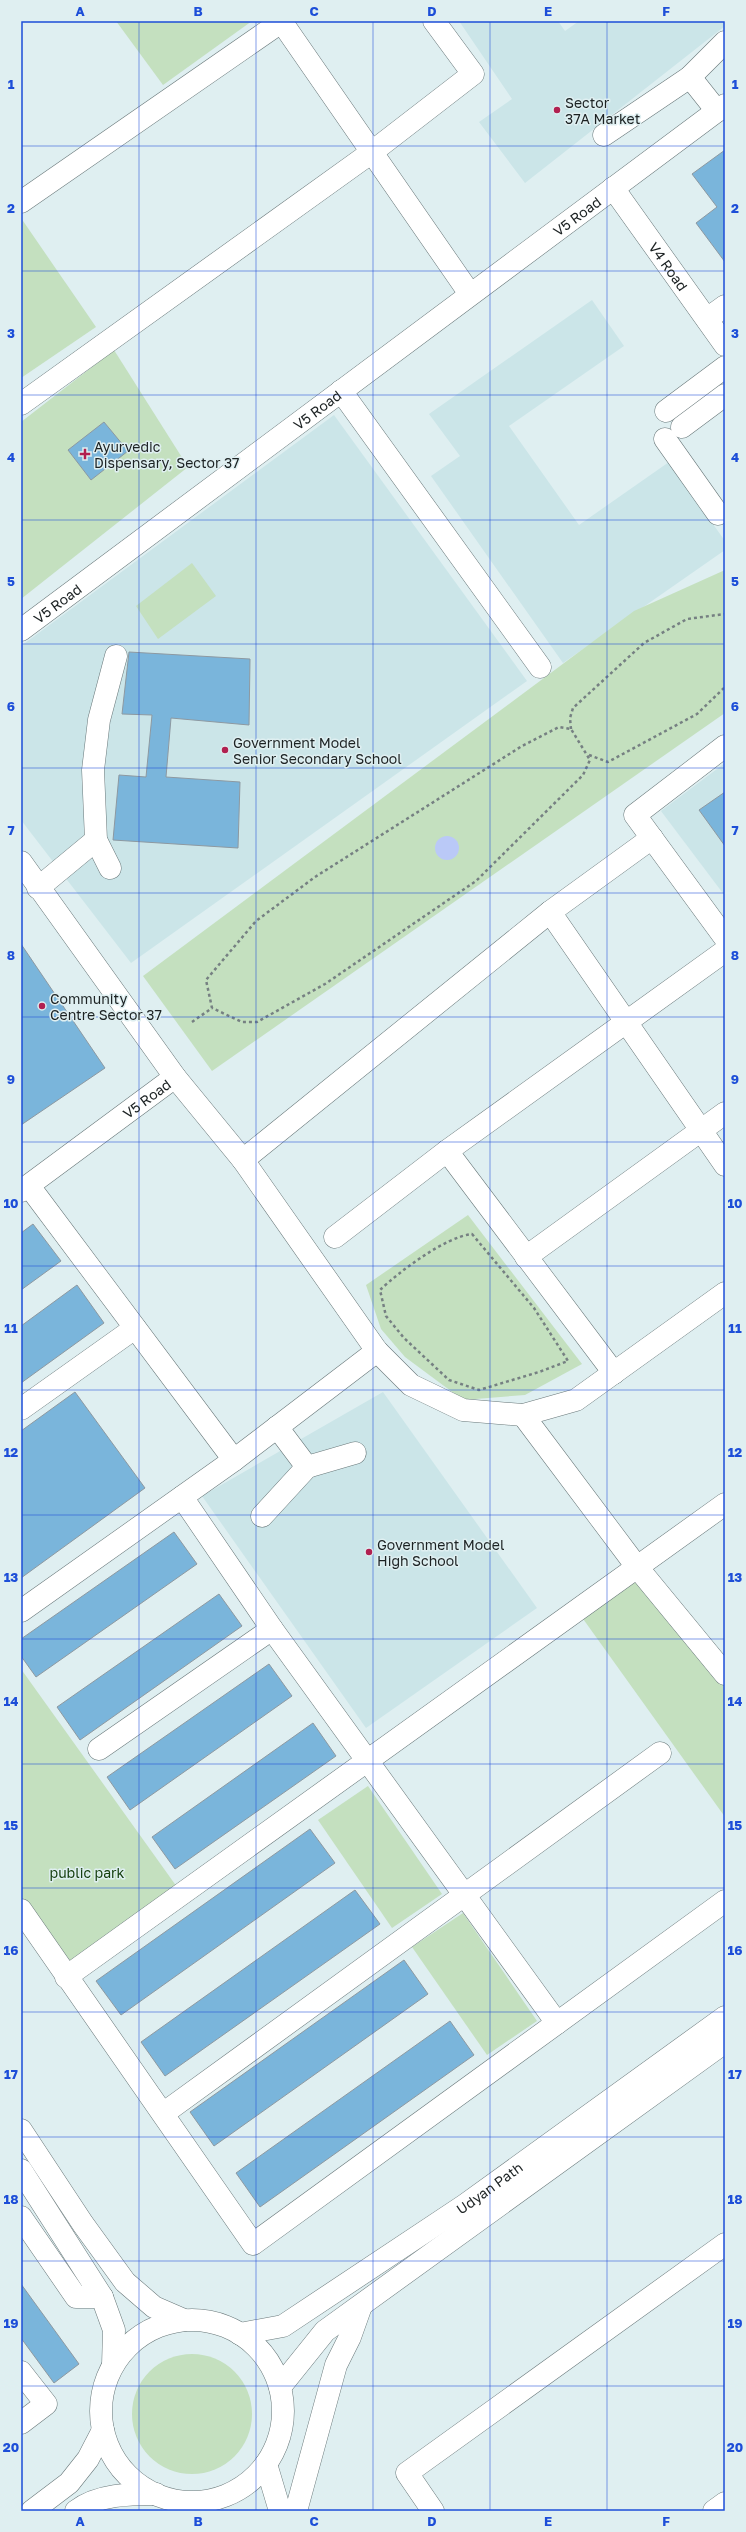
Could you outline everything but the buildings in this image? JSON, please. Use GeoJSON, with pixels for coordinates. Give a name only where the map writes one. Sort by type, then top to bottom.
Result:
{"type":"FeatureCollection","features":[{"type":"Feature","properties":{"kind":"street"},"geometry":{"type":"LineString","coordinates":[[21,202],[281,21],[470,294]]}},
{"type":"Feature","properties":{"kind":"street"},"geometry":{"type":"LineString","coordinates":[[21,404],[372,152],[473,74],[434,21]]}},
{"type":"Feature","properties":{"kind":"street"},"geometry":{"type":"LineString","coordinates":[[604,135],[690,77],[725,42]]}},
{"type":"Feature","properties":{"kind":"street"},"geometry":{"type":"LineString","coordinates":[[690,77],[721,108]]}},
{"type":"Feature","properties":{"kind":"street","name":"V5 Road"},"geometry":{"type":"LineString","coordinates":[[21,630],[721,108]]}},
{"type":"Feature","properties":{"kind":"street","name":"V4 Road"},"geometry":{"type":"LineString","coordinates":[[613,188],[725,344]]}},
{"type":"Feature","properties":{"kind":"street"},"geometry":{"type":"LineString","coordinates":[[707,319],[725,306]]}},
{"type":"Feature","properties":{"kind":"street"},"geometry":{"type":"LineString","coordinates":[[666,411],[725,367]]}},
{"type":"Feature","properties":{"kind":"street"},"geometry":{"type":"LineString","coordinates":[[341,391],[540,666]]}},
{"type":"Feature","properties":{"kind":"street"},"geometry":{"type":"LineString","coordinates":[[718,514],[673,433],[725,395]]}},
{"type":"Feature","properties":{"kind":"street"},"geometry":{"type":"LineString","coordinates":[[110,868],[96,840],[92,770],[99,720],[116,656]]}},
{"type":"Feature","properties":{"kind":"street"},"geometry":{"type":"LineString","coordinates":[[725,746],[635,815],[725,938]]}},
{"type":"Feature","properties":{"kind":"street"},"geometry":{"type":"LineString","coordinates":[[243,1160],[550,912],[652,838]]}},
{"type":"Feature","properties":{"kind":"street"},"geometry":{"type":"LineString","coordinates":[[38,888],[96,840]]}},
{"type":"Feature","properties":{"kind":"street","name":"V5 Road"},"geometry":{"type":"LineString","coordinates":[[21,862],[38,888],[175,1077],[25,1188]]}},
{"type":"Feature","properties":{"kind":"street"},"geometry":{"type":"LineString","coordinates":[[550,912],[725,1165]]}},
{"type":"Feature","properties":{"kind":"street"},"geometry":{"type":"LineString","coordinates":[[335,1237],[447,1151],[725,951]]}},
{"type":"Feature","properties":{"kind":"street"},"geometry":{"type":"LineString","coordinates":[[175,1077],[243,1160],[377,1350],[411,1384],[463,1410],[523,1415],[576,1400],[725,1292]]}},
{"type":"Feature","properties":{"kind":"street"},"geometry":{"type":"LineString","coordinates":[[526,1257],[725,1113]]}},
{"type":"Feature","properties":{"kind":"street"},"geometry":{"type":"LineString","coordinates":[[447,1151],[614,1373]]}},
{"type":"Feature","properties":{"kind":"street"},"geometry":{"type":"LineString","coordinates":[[25,1188],[135,1328],[234,1460]]}},
{"type":"Feature","properties":{"kind":"street"},"geometry":{"type":"LineString","coordinates":[[21,1409],[135,1328]]}},
{"type":"Feature","properties":{"kind":"street"},"geometry":{"type":"LineString","coordinates":[[21,1611],[234,1460],[377,1350]]}},
{"type":"Feature","properties":{"kind":"street"},"geometry":{"type":"LineString","coordinates":[[523,1415],[638,1567],[725,1674]]}},
{"type":"Feature","properties":{"kind":"street"},"geometry":{"type":"LineString","coordinates":[[277,1427],[307,1467]]}},
{"type":"Feature","properties":{"kind":"street"},"geometry":{"type":"LineString","coordinates":[[262,1516],[307,1467],[355,1453]]}},
{"type":"Feature","properties":{"kind":"street"},"geometry":{"type":"LineString","coordinates":[[182,1497],[272,1629],[367,1761],[466,1894],[557,2023]]}},
{"type":"Feature","properties":{"kind":"street"},"geometry":{"type":"LineString","coordinates":[[66,1976],[725,1504]]}},
{"type":"Feature","properties":{"kind":"street"},"geometry":{"type":"LineString","coordinates":[[99,1749],[272,1629]]}},
{"type":"Feature","properties":{"kind":"street"},"geometry":{"type":"LineString","coordinates":[[164,2113],[660,1753]]}},
{"type":"Feature","properties":{"kind":"street"},"geometry":{"type":"LineString","coordinates":[[21,1910],[66,1976],[164,2113],[253,2244],[725,1901]]}},
{"type":"Feature","properties":{"kind":"street","name":"Udyan Path"},"geometry":{"type":"LineString","coordinates":[[240,2334],[283,2326],[466,2205],[725,2017]]}},
{"type":"Feature","properties":{"kind":"street","name":"Udyan Path"},"geometry":{"type":"LineString","coordinates":[[280,2387],[325,2331],[725,2042]]}},
{"type":"Feature","properties":{"kind":"street"},"geometry":{"type":"LineString","coordinates":[[21,2130],[83,2224],[125,2282],[154,2306],[184,2320]]}},
{"type":"Feature","properties":{"kind":"street"},"geometry":{"type":"LineString","coordinates":[[21,2170],[102,2297],[114,2330],[113,2364]]}},
{"type":"Feature","properties":{"kind":"street"},"geometry":{"type":"LineString","coordinates":[[21,2217],[76,2297],[102,2297]]}},
{"type":"Feature","properties":{"kind":"street"},"geometry":{"type":"LineString","coordinates":[[433,2511],[407,2473],[725,2244]]}},
{"type":"Feature","properties":{"kind":"street"},"geometry":{"type":"LineString","coordinates":[[296,2511],[336,2365],[350,2337],[361,2306]]}},
{"type":"Feature","properties":{"kind":"street"},"geometry":{"type":"LineString","coordinates":[[184,2320],[218,2324],[240,2334],[252,2343],[272,2368],[280,2387],[283,2411],[281,2430],[275,2448],[266,2464],[237,2490],[214,2506],[185,2502],[156,2494],[134,2481],[108,2449],[102,2430],[101,2418],[107,2378],[113,2364],[127,2347],[147,2331],[169,2323],[184,2320]]}},
{"type":"Feature","properties":{"kind":"street"},"geometry":{"type":"LineString","coordinates":[[21,2372],[46,2404],[21,2423]]}},
{"type":"Feature","properties":{"kind":"street"},"geometry":{"type":"LineString","coordinates":[[32,2511],[69,2483],[88,2459],[102,2430]]}},
{"type":"Feature","properties":{"kind":"street"},"geometry":{"type":"LineString","coordinates":[[266,2464],[280,2511]]}},
{"type":"Feature","properties":{"kind":"street"},"geometry":{"type":"LineString","coordinates":[[76,2511],[100,2500],[130,2494],[156,2494]]}},
{"type":"Feature","properties":{"kind":"street"},"geometry":{"type":"LineString","coordinates":[[714,2511],[725,2503]]}},
{"type":"Feature","properties":{"kind":"path"},"geometry":{"type":"LineString","coordinates":[[212,1008],[242,1022],[257,1022],[325,984],[476,881],[583,776],[590,760],[589,755],[571,729],[570,718],[573,708],[644,643],[686,619],[725,614]]}},
{"type":"Feature","properties":{"kind":"path"},"geometry":{"type":"LineString","coordinates":[[589,755],[608,762],[635,750],[697,714],[725,688]]}},
{"type":"Feature","properties":{"kind":"path"},"geometry":{"type":"LineString","coordinates":[[212,1008],[206,980],[230,950],[262,917],[315,877],[522,746],[559,727],[571,729]]}},
{"type":"Feature","properties":{"kind":"path"},"geometry":{"type":"LineString","coordinates":[[192,1022],[212,1008]]}},
{"type":"Feature","properties":{"kind":"path"},"geometry":{"type":"LineString","coordinates":[[472,1234],[534,1308],[568,1360],[539,1372],[479,1390],[449,1380],[404,1338],[386,1316],[380,1290],[401,1271],[460,1235],[472,1234]]}},
{"type":"Feature","properties":{"kind":"shaded area","name":"Sector 37A Market"},"geometry":{"type":"Polygon","coordinates":[[[459,21],[558,21],[565,31],[579,21],[725,21],[725,26],[525,183],[479,122],[512,99],[459,21]]]}},
{"type":"Feature","properties":{"kind":"shaded area"},"geometry":{"type":"Polygon","coordinates":[[[592,300],[624,346],[509,426],[579,525],[669,462],[725,541],[725,550],[563,663],[431,476],[460,456],[429,414],[592,300]]]}},
{"type":"Feature","properties":{"kind":"shaded area","name":"Government Model Senior Secondary School"},"geometry":{"type":"Polygon","coordinates":[[[334,415],[527,681],[131,963],[21,820],[21,646],[334,415]]]}},
{"type":"Feature","properties":{"kind":"shaded area"},"geometry":{"type":"Polygon","coordinates":[[[725,763],[725,896],[661,811],[725,763]]]}},
{"type":"Feature","properties":{"kind":"shaded area","name":"Government Model High School"},"geometry":{"type":"Polygon","coordinates":[[[383,1392],[537,1608],[366,1728],[202,1496],[383,1392]]]}},
{"type":"Feature","properties":{"kind":"green space"},"geometry":{"type":"Polygon","coordinates":[[[116,21],[252,21],[163,85],[116,21]]]}},
{"type":"Feature","properties":{"kind":"green space"},"geometry":{"type":"Polygon","coordinates":[[[21,218],[96,327],[21,378],[21,218]]]}},
{"type":"Feature","properties":{"kind":"green space"},"geometry":{"type":"Polygon","coordinates":[[[114,350],[188,467],[21,599],[21,422],[114,350]]]}},
{"type":"Feature","properties":{"kind":"green space"},"geometry":{"type":"Polygon","coordinates":[[[192,563],[216,596],[158,639],[136,606],[192,563]]]}},
{"type":"Feature","properties":{"kind":"green space"},"geometry":{"type":"Polygon","coordinates":[[[725,570],[725,713],[212,1071],[143,976],[634,611],[725,570]]]}},
{"type":"Feature","properties":{"kind":"green space"},"geometry":{"type":"Polygon","coordinates":[[[468,1215],[582,1364],[525,1395],[463,1400],[405,1357],[381,1329],[366,1285],[468,1215]]]}},
{"type":"Feature","properties":{"kind":"green space"},"geometry":{"type":"Polygon","coordinates":[[[645,1571],[725,1683],[725,1817],[581,1616],[645,1571]]]}},
{"type":"Feature","properties":{"kind":"green space","name":"public park"},"geometry":{"type":"Polygon","coordinates":[[[21,1669],[177,1887],[66,1967],[21,1901],[21,1669]]]}},
{"type":"Feature","properties":{"kind":"green space"},"geometry":{"type":"Polygon","coordinates":[[[368,1786],[442,1894],[392,1928],[318,1820],[368,1786]]]}},
{"type":"Feature","properties":{"kind":"green space"},"geometry":{"type":"Polygon","coordinates":[[[463,1913],[537,2021],[487,2055],[412,1947],[463,1913]]]}},
{"type":"Feature","properties":{"kind":"green space"},"geometry":{"type":"Polygon","coordinates":[[[192,2354],[204,2355],[215,2359],[225,2364],[234,2372],[242,2381],[247,2391],[251,2402],[251,2426],[247,2437],[242,2447],[234,2456],[225,2464],[215,2469],[204,2473],[192,2474],[180,2473],[169,2469],[159,2464],[150,2456],[142,2447],[137,2437],[133,2426],[132,2414],[133,2402],[137,2391],[142,2381],[150,2372],[159,2364],[169,2359],[180,2355],[192,2354]]]}},
{"type":"Feature","properties":{"kind":"water"},"geometry":{"type":"Polygon","coordinates":[[[447,836],[455,840],[459,848],[455,856],[447,860],[439,856],[435,848],[439,840],[447,836]]]}},
{"type":"Feature","properties":{"kind":"place","name":"Sector 37A Market"},"geometry":{"type":"Point","coordinates":[557,110]}},
{"type":"Feature","properties":{"kind":"place","name":"Ayurvedic Dispensary, Sector 37"},"geometry":{"type":"Point","coordinates":[85,454]}},
{"type":"Feature","properties":{"kind":"place","name":"Government Model Senior Secondary School"},"geometry":{"type":"Point","coordinates":[225,750]}},
{"type":"Feature","properties":{"kind":"place","name":"Community Centre Sector 37"},"geometry":{"type":"Point","coordinates":[42,1006]}},
{"type":"Feature","properties":{"kind":"place","name":"Government Model High School"},"geometry":{"type":"Point","coordinates":[369,1552]}}]}
